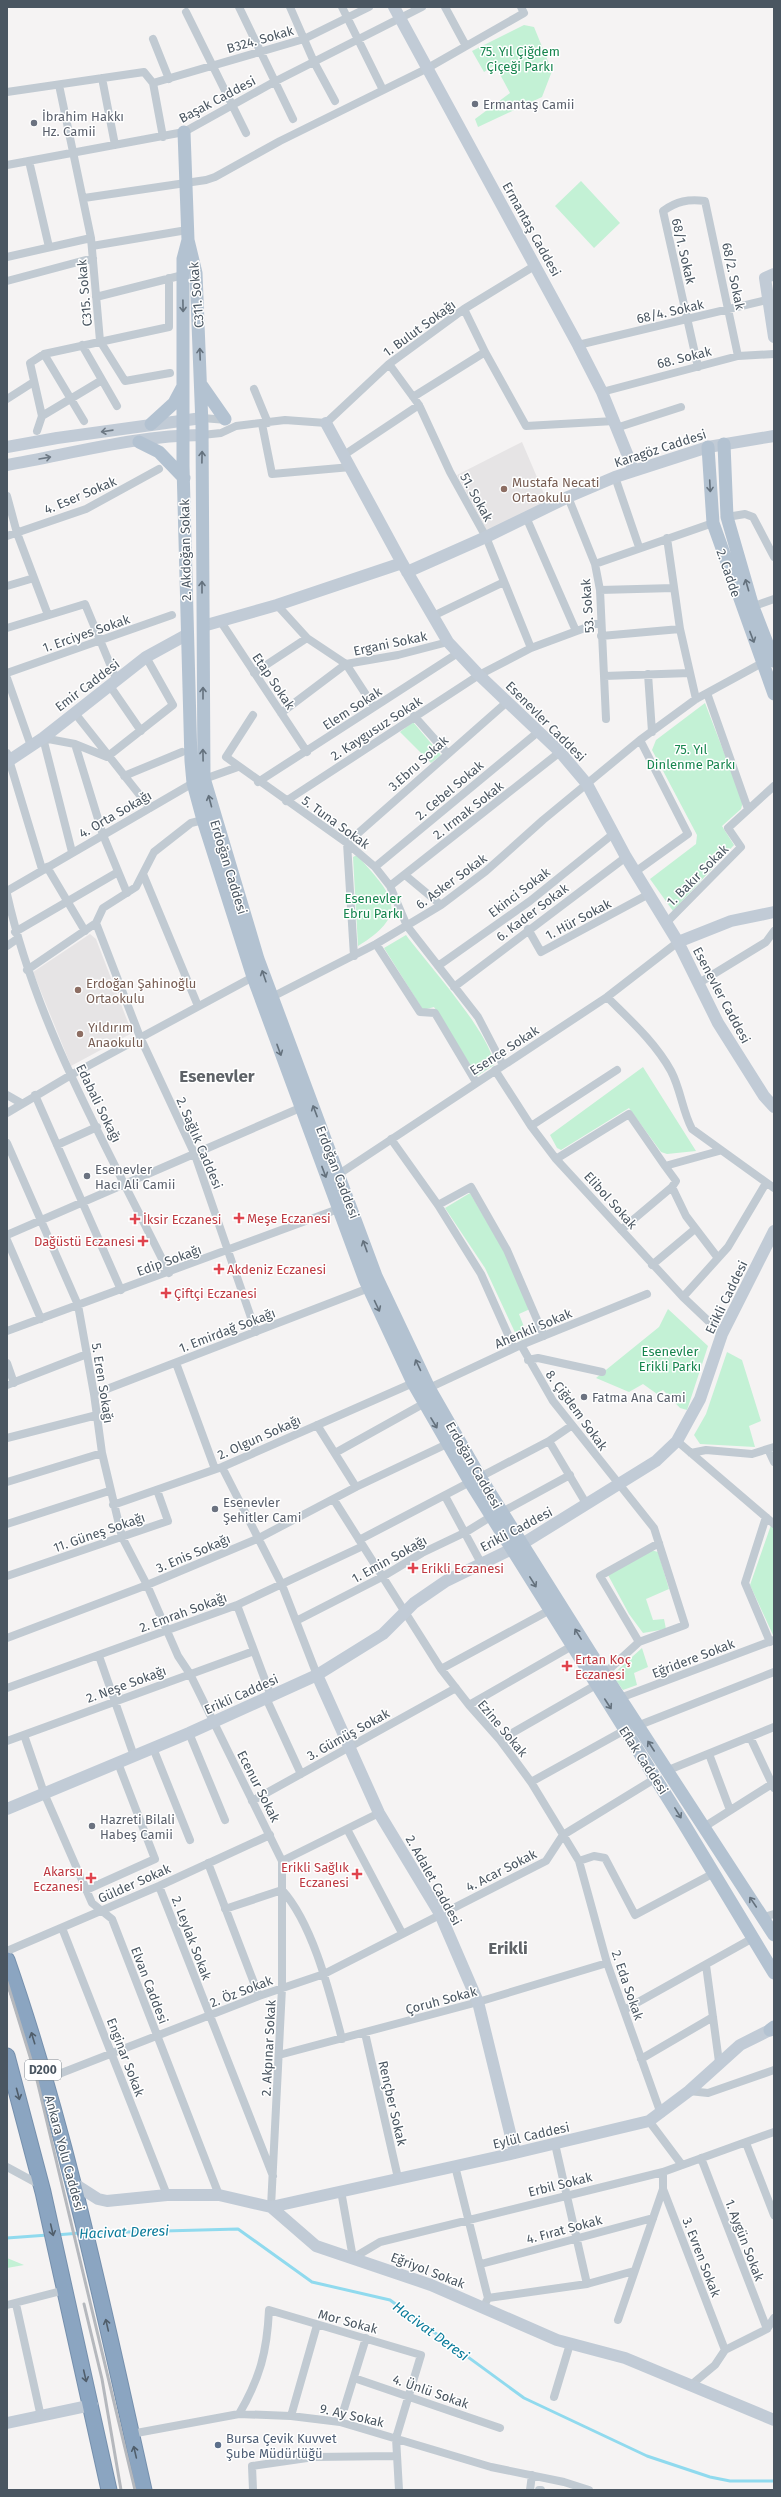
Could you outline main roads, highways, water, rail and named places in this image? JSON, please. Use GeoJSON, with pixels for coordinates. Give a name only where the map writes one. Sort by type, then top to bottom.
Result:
{"type":"FeatureCollection","features":[{"type":"Feature","properties":{"kind":"highway","name":"Ankara Yolu Caddesi"},"geometry":{"type":"LineString","coordinates":[[7,1960],[46,2079],[78,2199],[144,2490]]}},
{"type":"Feature","properties":{"kind":"highway","name":"D200"},"geometry":{"type":"LineString","coordinates":[[7,2056],[42,2189],[92,2405],[109,2490]]}},
{"type":"Feature","properties":{"kind":"main road","name":"Ermantaş Caddesi"},"geometry":{"type":"LineString","coordinates":[[394,7],[426,69],[536,265],[578,345],[602,392],[634,471]]}},
{"type":"Feature","properties":{"kind":"main road","name":"C311. Sokak"},"geometry":{"type":"LineString","coordinates":[[184,132],[187,182],[187,235],[196,273],[202,418],[203,626],[198,781]]}},
{"type":"Feature","properties":{"kind":"main road","name":"2. Akdoğan Sokak"},"geometry":{"type":"LineString","coordinates":[[187,235],[182,259],[183,472],[188,634],[198,781]]}},
{"type":"Feature","properties":{"kind":"main road"},"geometry":{"type":"LineString","coordinates":[[774,274],[765,278],[767,300],[774,337]]}},
{"type":"Feature","properties":{"kind":"main road"},"geometry":{"type":"LineString","coordinates":[[201,384],[225,419]]}},
{"type":"Feature","properties":{"kind":"main road"},"geometry":{"type":"LineString","coordinates":[[148,425],[174,403],[183,386]]}},
{"type":"Feature","properties":{"kind":"main road"},"geometry":{"type":"LineString","coordinates":[[7,447],[183,419],[202,418]]}},
{"type":"Feature","properties":{"kind":"main road","name":"Esenevler Caddesi"},"geometry":{"type":"LineString","coordinates":[[326,423],[404,568],[434,616],[448,642],[479,676],[560,752],[587,784],[626,857],[678,942],[718,1023],[764,1096],[774,1107]]}},
{"type":"Feature","properties":{"kind":"main road"},"geometry":{"type":"LineString","coordinates":[[7,465],[138,442],[184,435],[202,435]]}},
{"type":"Feature","properties":{"kind":"main road","name":"Karagöz Caddesi"},"geometry":{"type":"LineString","coordinates":[[404,568],[486,537],[568,497],[615,477],[708,447],[774,436]]}},
{"type":"Feature","properties":{"kind":"main road"},"geometry":{"type":"LineString","coordinates":[[138,442],[159,452],[183,472]]}},
{"type":"Feature","properties":{"kind":"main road","name":"2. Cadde"},"geometry":{"type":"LineString","coordinates":[[724,444],[727,517],[748,609]]}},
{"type":"Feature","properties":{"kind":"main road","name":"2. Cadde"},"geometry":{"type":"LineString","coordinates":[[708,447],[712,523],[748,609],[768,662],[774,694]]}},
{"type":"Feature","properties":{"kind":"main road"},"geometry":{"type":"LineString","coordinates":[[203,626],[404,568]]}},
{"type":"Feature","properties":{"kind":"main road","name":"Emir Caddesi"},"geometry":{"type":"LineString","coordinates":[[8,758],[43,738],[146,656],[188,634]]}},
{"type":"Feature","properties":{"kind":"main road","name":"Erdoğan Caddesi"},"geometry":{"type":"LineString","coordinates":[[198,781],[203,820],[253,977],[300,1108],[369,1288],[423,1404],[447,1444],[475,1480],[517,1546]]}},
{"type":"Feature","properties":{"kind":"main road","name":"Erdoğan Caddesi"},"geometry":{"type":"LineString","coordinates":[[198,781],[214,817],[272,997],[376,1276],[429,1388],[475,1480]]}},
{"type":"Feature","properties":{"kind":"main road"},"geometry":{"type":"LineString","coordinates":[[678,942],[731,921],[774,912]]}},
{"type":"Feature","properties":{"kind":"main road","name":"Erikli Caddesi"},"geometry":{"type":"LineString","coordinates":[[7,1809],[189,1733],[317,1675],[384,1634],[425,1595],[481,1563],[517,1546],[587,1505],[656,1461],[677,1441],[700,1399],[722,1334],[774,1231]]}},
{"type":"Feature","properties":{"kind":"main road","name":"Eflak Caddesi"},"geometry":{"type":"LineString","coordinates":[[517,1546],[550,1610],[572,1646],[596,1684],[631,1728],[661,1775],[714,1873],[774,1973]]}},
{"type":"Feature","properties":{"kind":"main road","name":"Eflak Caddesi"},"geometry":{"type":"LineString","coordinates":[[517,1546],[620,1698],[631,1728]]}},
{"type":"Feature","properties":{"kind":"main road","name":"2. Adalet Caddesi"},"geometry":{"type":"LineString","coordinates":[[317,1675],[348,1748],[379,1812],[440,1914],[478,2002],[515,2153]]}},
{"type":"Feature","properties":{"kind":"main road","name":"Eflak Caddesi"},"geometry":{"type":"LineString","coordinates":[[661,1775],[704,1827],[769,1916],[774,1935]]}},
{"type":"Feature","properties":{"kind":"main road","name":"Eylül Caddesi"},"geometry":{"type":"LineString","coordinates":[[271,2207],[555,2144],[649,2121],[661,2114],[689,2091],[719,2062],[740,2045],[773,2029]]}},
{"type":"Feature","properties":{"kind":"main road","name":"Eğriyol Sokak"},"geometry":{"type":"LineString","coordinates":[[73,2183],[98,2199],[106,2201],[167,2195],[219,2195],[271,2207],[316,2246],[486,2302],[557,2340],[625,2358],[774,2420]]}},
{"type":"Feature","properties":{"kind":"main road"},"geometry":{"type":"LineString","coordinates":[[7,2423],[92,2405]]}},
{"type":"Feature","properties":{"kind":"waterway","name":"Hacivat Deresi"},"geometry":{"type":"LineString","coordinates":[[90,2233],[238,2229],[312,2282],[390,2300],[524,2398],[647,2456],[710,2477],[730,2481],[774,2481]]}},
{"type":"Feature","properties":{"kind":"waterway","name":"Hacivat Deresi"},"geometry":{"type":"LineString","coordinates":[[56,2235],[80,2233]]}},
{"type":"Feature","properties":{"kind":"waterway","name":"Hacivat Deresi"},"geometry":{"type":"LineString","coordinates":[[7,2238],[48,2235]]}},
{"type":"Feature","properties":{"kind":"railway"},"geometry":{"type":"LineString","coordinates":[[7,1982],[36,2076],[135,2490]]}},
{"type":"Feature","properties":{"kind":"railway"},"geometry":{"type":"LineString","coordinates":[[84,2304],[102,2379],[121,2490]]}},
{"type":"Feature","properties":{"kind":"place","name":"Ermantaş Camii"},"geometry":{"type":"Point","coordinates":[475,104]}},
{"type":"Feature","properties":{"kind":"place","name":"İbrahim Hakkı Hz. Camii"},"geometry":{"type":"Point","coordinates":[34,123]}},
{"type":"Feature","properties":{"kind":"place","name":"Mustafa Necati Ortaokulu"},"geometry":{"type":"Point","coordinates":[504,489]}},
{"type":"Feature","properties":{"kind":"place","name":"Erdoğan Şahinoğlu Ortaokulu"},"geometry":{"type":"Point","coordinates":[78,990]}},
{"type":"Feature","properties":{"kind":"place","name":"Yıldırım Anaokulu"},"geometry":{"type":"Point","coordinates":[80,1034]}},
{"type":"Feature","properties":{"kind":"place","name":"Esenevler Hacı Ali Camii"},"geometry":{"type":"Point","coordinates":[87,1176]}},
{"type":"Feature","properties":{"kind":"place","name":"Meşe Eczanesi"},"geometry":{"type":"Point","coordinates":[239,1218]}},
{"type":"Feature","properties":{"kind":"place","name":"İksir Eczanesi"},"geometry":{"type":"Point","coordinates":[135,1219]}},
{"type":"Feature","properties":{"kind":"place","name":"Dağüstü Eczanesi"},"geometry":{"type":"Point","coordinates":[143,1241]}},
{"type":"Feature","properties":{"kind":"place","name":"Akdeniz Eczanesi"},"geometry":{"type":"Point","coordinates":[219,1269]}},
{"type":"Feature","properties":{"kind":"place","name":"Çiftçi Eczanesi"},"geometry":{"type":"Point","coordinates":[166,1293]}},
{"type":"Feature","properties":{"kind":"place","name":"Fatma Ana Cami"},"geometry":{"type":"Point","coordinates":[584,1397]}},
{"type":"Feature","properties":{"kind":"place","name":"Esenevler Şehitler Cami"},"geometry":{"type":"Point","coordinates":[215,1509]}},
{"type":"Feature","properties":{"kind":"place","name":"Erikli Eczanesi"},"geometry":{"type":"Point","coordinates":[413,1568]}},
{"type":"Feature","properties":{"kind":"place","name":"Ertan Koç Eczanesi"},"geometry":{"type":"Point","coordinates":[567,1666]}},
{"type":"Feature","properties":{"kind":"place","name":"Hazreti Bilali Habeş Camii"},"geometry":{"type":"Point","coordinates":[92,1826]}},
{"type":"Feature","properties":{"kind":"place","name":"Erikli Sağlık Eczanesi"},"geometry":{"type":"Point","coordinates":[357,1874]}},
{"type":"Feature","properties":{"kind":"place","name":"Akarsu Eczanesi"},"geometry":{"type":"Point","coordinates":[91,1878]}},
{"type":"Feature","properties":{"kind":"place","name":"Bursa Çevik Kuvvet Şube Müdürlüğü"},"geometry":{"type":"Point","coordinates":[218,2445]}},
{"type":"Feature","properties":{"kind":"district","name":"Esenevler"},"geometry":{"type":"Point","coordinates":[217,1076]}},
{"type":"Feature","properties":{"kind":"district","name":"Erikli"},"geometry":{"type":"Point","coordinates":[508,1948]}},
{"type":"Feature","properties":{"kind":"park label","name":"75. Yıl Çiğdem Çiçeği Parkı"},"geometry":{"type":"Point","coordinates":[520,58]}},
{"type":"Feature","properties":{"kind":"park label","name":"75. Yıl Dinlenme Parkı"},"geometry":{"type":"Point","coordinates":[691,756]}},
{"type":"Feature","properties":{"kind":"park label","name":"Esenevler Ebru Parkı"},"geometry":{"type":"Point","coordinates":[373,906]}},
{"type":"Feature","properties":{"kind":"park label","name":"Esenevler Erikli Parkı"},"geometry":{"type":"Point","coordinates":[670,1358]}}]}
